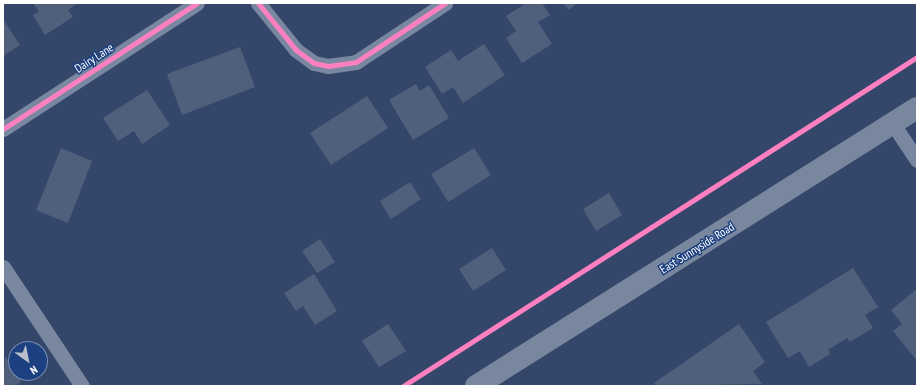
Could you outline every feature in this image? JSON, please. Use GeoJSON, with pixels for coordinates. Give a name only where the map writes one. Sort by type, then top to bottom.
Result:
{"type":"FeatureCollection","features":[{"type":"Feature","properties":{"kind":"main road","name":"East Sunnyside Road"},"geometry":{"type":"LineString","coordinates":[[476,386],[917,108]]}},
{"type":"Feature","properties":{"kind":"street","name":"Dairy Lane"},"geometry":{"type":"LineString","coordinates":[[3,129],[197,3]]}},
{"type":"Feature","properties":{"kind":"street"},"geometry":{"type":"LineString","coordinates":[[258,3],[296,50],[314,62],[328,66],[356,62],[445,3]]}},
{"type":"Feature","properties":{"kind":"street"},"geometry":{"type":"LineString","coordinates":[[893,124],[917,160]]}},
{"type":"Feature","properties":{"kind":"street"},"geometry":{"type":"LineString","coordinates":[[3,267],[82,386]]}},
{"type":"Feature","properties":{"kind":"building"},"geometry":{"type":"Polygon","coordinates":[[[33,3],[78,3],[68,10],[73,17],[45,35],[33,15],[39,12],[33,3]]]}},
{"type":"Feature","properties":{"kind":"building"},"geometry":{"type":"Polygon","coordinates":[[[526,3],[542,3],[550,15],[538,22],[552,44],[522,63],[506,38],[516,31],[506,16],[526,3]]]}},
{"type":"Feature","properties":{"kind":"building"},"geometry":{"type":"Polygon","coordinates":[[[563,3],[577,3],[569,10],[563,3]]]}},
{"type":"Feature","properties":{"kind":"building"},"geometry":{"type":"Polygon","coordinates":[[[3,19],[20,45],[3,56],[3,19]]]}},
{"type":"Feature","properties":{"kind":"building"},"geometry":{"type":"Polygon","coordinates":[[[484,44],[505,75],[463,103],[453,87],[442,94],[425,67],[451,50],[458,61],[484,44]]]}},
{"type":"Feature","properties":{"kind":"building"},"geometry":{"type":"Polygon","coordinates":[[[240,47],[255,87],[182,115],[167,74],[240,47]]]}},
{"type":"Feature","properties":{"kind":"building"},"geometry":{"type":"Polygon","coordinates":[[[416,84],[420,91],[429,85],[449,118],[413,140],[389,100],[416,84]]]}},
{"type":"Feature","properties":{"kind":"building"},"geometry":{"type":"Polygon","coordinates":[[[147,90],[170,125],[142,144],[134,131],[118,141],[103,118],[147,90]]]}},
{"type":"Feature","properties":{"kind":"building"},"geometry":{"type":"Polygon","coordinates":[[[367,96],[388,128],[331,165],[310,133],[367,96]]]}},
{"type":"Feature","properties":{"kind":"building"},"geometry":{"type":"Polygon","coordinates":[[[61,148],[92,161],[68,223],[36,210],[61,148]]]}},
{"type":"Feature","properties":{"kind":"building"},"geometry":{"type":"Polygon","coordinates":[[[474,148],[491,175],[448,202],[431,174],[474,148]]]}},
{"type":"Feature","properties":{"kind":"building"},"geometry":{"type":"Polygon","coordinates":[[[410,182],[421,199],[391,219],[380,201],[410,182]]]}},
{"type":"Feature","properties":{"kind":"building"},"geometry":{"type":"Polygon","coordinates":[[[609,193],[622,215],[596,231],[583,209],[609,193]]]}},
{"type":"Feature","properties":{"kind":"building"},"geometry":{"type":"Polygon","coordinates":[[[320,239],[335,262],[317,273],[302,251],[320,239]]]}},
{"type":"Feature","properties":{"kind":"building"},"geometry":{"type":"Polygon","coordinates":[[[492,248],[506,270],[473,291],[459,269],[492,248]]]}},
{"type":"Feature","properties":{"kind":"building"},"geometry":{"type":"Polygon","coordinates":[[[853,268],[878,307],[865,315],[873,328],[850,342],[847,338],[828,350],[830,354],[809,367],[800,351],[788,358],[766,322],[853,268]]]}},
{"type":"Feature","properties":{"kind":"building"},"geometry":{"type":"Polygon","coordinates":[[[314,274],[337,311],[315,325],[303,306],[296,311],[284,293],[314,274]]]}},
{"type":"Feature","properties":{"kind":"building"},"geometry":{"type":"Polygon","coordinates":[[[917,289],[917,361],[893,331],[902,324],[891,310],[917,289]]]}},
{"type":"Feature","properties":{"kind":"building"},"geometry":{"type":"Polygon","coordinates":[[[388,324],[406,351],[379,367],[362,341],[388,324]]]}},
{"type":"Feature","properties":{"kind":"building"},"geometry":{"type":"Polygon","coordinates":[[[739,324],[765,362],[753,371],[762,384],[656,386],[654,383],[739,324]]]}},
{"type":"Feature","properties":{"kind":"building"},"geometry":{"type":"Polygon","coordinates":[[[5,356],[8,361],[8,381],[21,382],[15,386],[3,386],[5,356]]]}},
{"type":"Feature","properties":{"kind":"cycle path"},"geometry":{"type":"LineString","coordinates":[[3,129],[197,3]]}},
{"type":"Feature","properties":{"kind":"cycle path"},"geometry":{"type":"LineString","coordinates":[[258,3],[296,50],[314,63],[328,66],[356,62],[445,3]]}},
{"type":"Feature","properties":{"kind":"cycle path"},"geometry":{"type":"LineString","coordinates":[[403,386],[917,57]]}}]}
